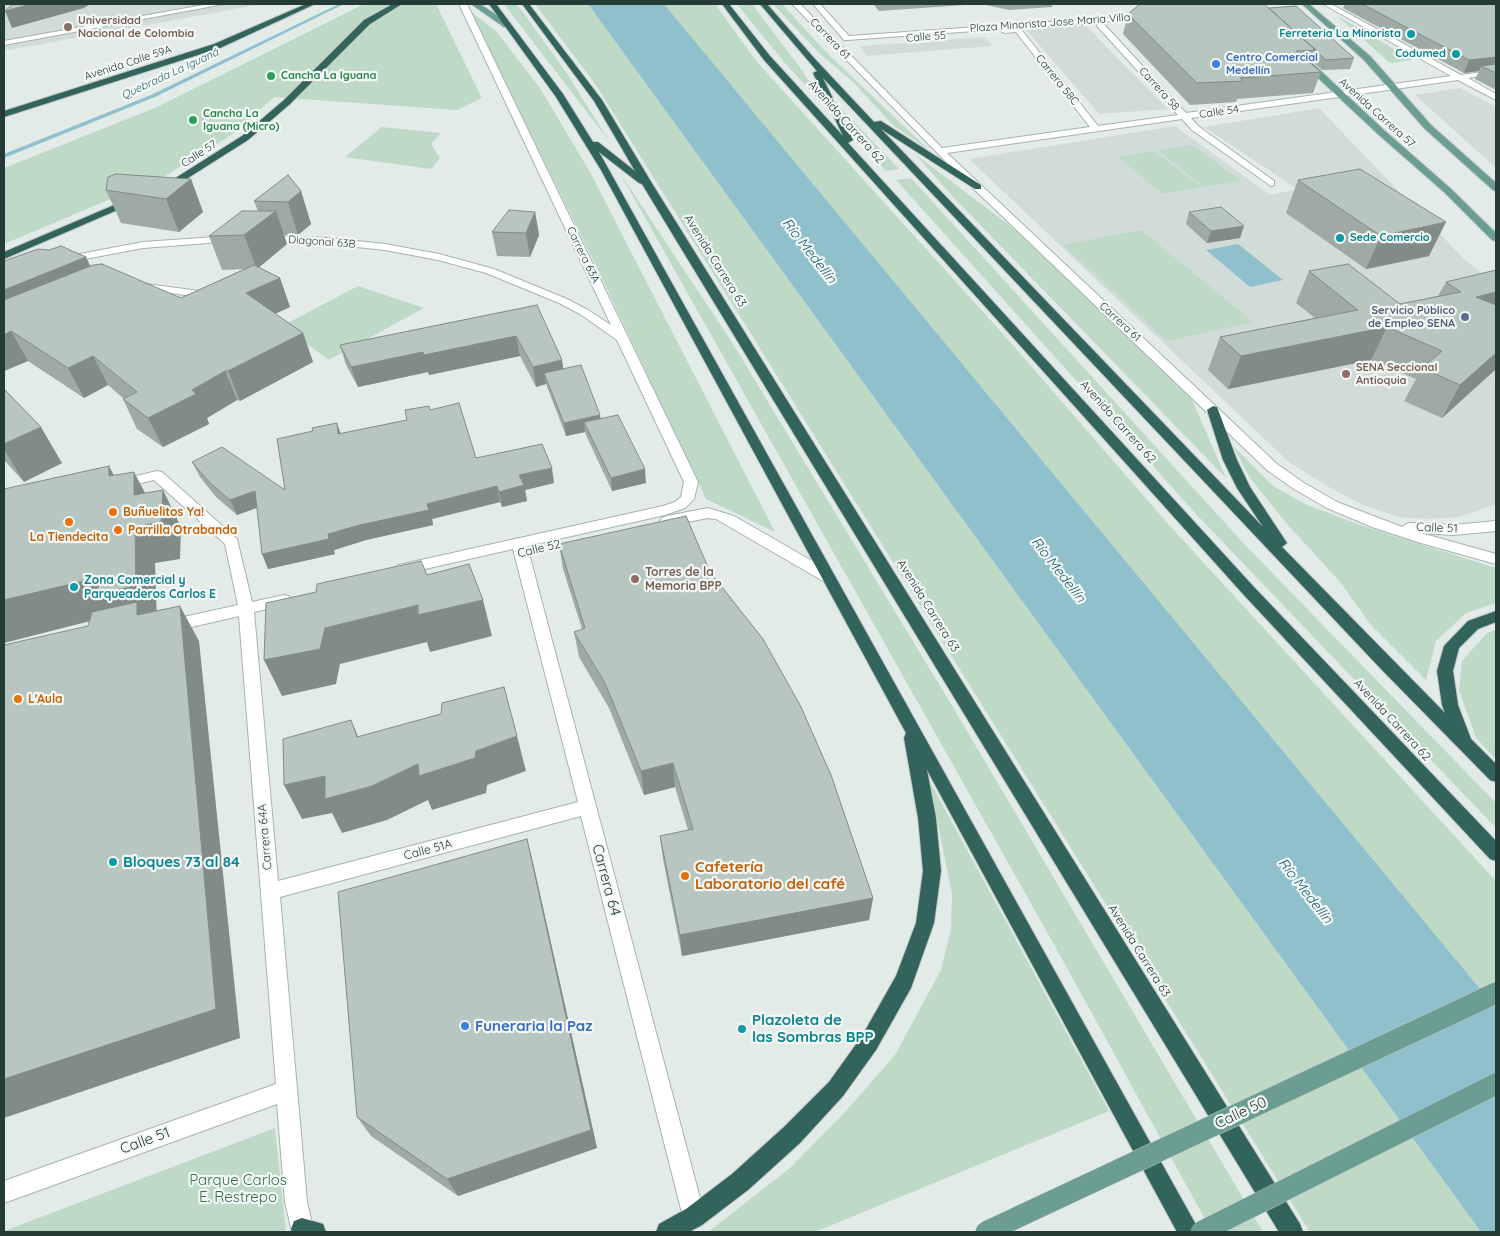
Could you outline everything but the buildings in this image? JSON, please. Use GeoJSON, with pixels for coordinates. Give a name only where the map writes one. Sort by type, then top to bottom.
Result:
{"type":"FeatureCollection","features":[{"type":"Feature","properties":{"kind":"highway","name":"Avenida Calle 59A"},"geometry":{"type":"LineString","coordinates":[[4,114],[217,46],[311,4]]}},
{"type":"Feature","properties":{"kind":"highway","name":"Calle 57"},"geometry":{"type":"LineString","coordinates":[[159,189],[177,181],[245,138],[287,102],[367,22],[398,4]]}},
{"type":"Feature","properties":{"kind":"highway"},"geometry":{"type":"LineString","coordinates":[[492,4],[560,96],[588,138],[1189,1232]]}},
{"type":"Feature","properties":{"kind":"highway","name":"Avenida Carrera 63"},"geometry":{"type":"LineString","coordinates":[[525,4],[598,100],[648,185],[1292,1232]]}},
{"type":"Feature","properties":{"kind":"highway","name":"Avenida Carrera 62"},"geometry":{"type":"LineString","coordinates":[[725,4],[754,43],[1248,590],[1496,853]]}},
{"type":"Feature","properties":{"kind":"highway","name":"Avenida Carrera 62"},"geometry":{"type":"LineString","coordinates":[[763,4],[811,60],[858,110],[1303,578],[1496,775]]}},
{"type":"Feature","properties":{"kind":"highway"},"geometry":{"type":"LineString","coordinates":[[811,60],[856,155]]}},
{"type":"Feature","properties":{"kind":"highway"},"geometry":{"type":"LineString","coordinates":[[858,110],[978,187]]}},
{"type":"Feature","properties":{"kind":"highway"},"geometry":{"type":"LineString","coordinates":[[588,138],[648,185]]}},
{"type":"Feature","properties":{"kind":"highway"},"geometry":{"type":"LineString","coordinates":[[4,256],[140,197]]}},
{"type":"Feature","properties":{"kind":"highway"},"geometry":{"type":"LineString","coordinates":[[1213,410],[1230,460],[1244,488],[1303,578]]}},
{"type":"Feature","properties":{"kind":"highway"},"geometry":{"type":"LineString","coordinates":[[1464,743],[1450,704],[1444,671],[1452,646],[1474,625],[1496,616]]}},
{"type":"Feature","properties":{"kind":"highway"},"geometry":{"type":"LineString","coordinates":[[667,1232],[694,1217],[740,1182],[792,1135],[836,1089],[869,1043],[904,980],[925,923],[932,871],[927,818],[909,724]]}},
{"type":"Feature","properties":{"kind":"main road"},"geometry":{"type":"LineString","coordinates":[[475,4],[507,26]]}},
{"type":"Feature","properties":{"kind":"main road","name":"Avenida Carrera 57"},"geometry":{"type":"LineString","coordinates":[[1305,4],[1367,58],[1428,127],[1496,188]]}},
{"type":"Feature","properties":{"kind":"main road","name":"Avenida Carrera 57"},"geometry":{"type":"LineString","coordinates":[[1296,53],[1447,190],[1496,238]]}},
{"type":"Feature","properties":{"kind":"main road","name":"Calle 50"},"geometry":{"type":"LineString","coordinates":[[986,1232],[1496,993]]}},
{"type":"Feature","properties":{"kind":"main road"},"geometry":{"type":"LineString","coordinates":[[1201,1232],[1496,1084]]}},
{"type":"Feature","properties":{"kind":"street"},"geometry":{"type":"LineString","coordinates":[[4,36],[195,4]]}},
{"type":"Feature","properties":{"kind":"street"},"geometry":{"type":"LineString","coordinates":[[4,43],[220,4]]}},
{"type":"Feature","properties":{"kind":"street","name":"Carrera 63A"},"geometry":{"type":"LineString","coordinates":[[463,4],[691,482],[687,499],[680,505]]}},
{"type":"Feature","properties":{"kind":"street","name":"Carrera 61"},"geometry":{"type":"LineString","coordinates":[[796,4],[978,187],[1272,467],[1299,486],[1332,505],[1377,524],[1426,540],[1496,559]]}},
{"type":"Feature","properties":{"kind":"street","name":"Plaza Minorista Jose Maria Villa"},"geometry":{"type":"LineString","coordinates":[[816,4],[847,38],[1151,16]]}},
{"type":"Feature","properties":{"kind":"street"},"geometry":{"type":"LineString","coordinates":[[1327,5],[1341,4]]}},
{"type":"Feature","properties":{"kind":"street"},"geometry":{"type":"LineString","coordinates":[[1327,5],[1496,97]]}},
{"type":"Feature","properties":{"kind":"street","name":"Carrera 58"},"geometry":{"type":"LineString","coordinates":[[1159,20],[1100,24],[1201,133],[1271,183]]}},
{"type":"Feature","properties":{"kind":"street","name":"Calle 55"},"geometry":{"type":"LineString","coordinates":[[834,44],[1018,30]]}},
{"type":"Feature","properties":{"kind":"street","name":"Carrera 58C"},"geometry":{"type":"LineString","coordinates":[[1018,30],[1096,129]]}},
{"type":"Feature","properties":{"kind":"street","name":"Calle 54"},"geometry":{"type":"LineString","coordinates":[[941,151],[1496,72]]}},
{"type":"Feature","properties":{"kind":"street","name":"Diagonal 63B"},"geometry":{"type":"LineString","coordinates":[[55,262],[143,245],[247,239],[328,241],[384,247],[439,257],[490,271],[548,294],[584,312],[623,339]]}},
{"type":"Feature","properties":{"kind":"street"},"geometry":{"type":"LineString","coordinates":[[130,285],[207,295]]}},
{"type":"Feature","properties":{"kind":"street","name":"Carrera 64A"},"geometry":{"type":"LineString","coordinates":[[111,486],[157,475],[232,542],[246,610],[296,1202],[307,1231]]}},
{"type":"Feature","properties":{"kind":"street","name":"Calle 52"},"geometry":{"type":"LineString","coordinates":[[390,576],[418,576],[680,505]]}},
{"type":"Feature","properties":{"kind":"street","name":"Calle 52"},"geometry":{"type":"LineString","coordinates":[[520,548],[694,514],[708,513],[729,519],[828,577]]}},
{"type":"Feature","properties":{"kind":"street","name":"Calle 51"},"geometry":{"type":"LineString","coordinates":[[1377,524],[1444,530],[1496,526]]}},
{"type":"Feature","properties":{"kind":"street","name":"Carrera 64"},"geometry":{"type":"LineString","coordinates":[[520,548],[694,1217]]}},
{"type":"Feature","properties":{"kind":"street"},"geometry":{"type":"LineString","coordinates":[[158,629],[299,597]]}},
{"type":"Feature","properties":{"kind":"street","name":"Calle 51A"},"geometry":{"type":"LineString","coordinates":[[269,892],[587,807]]}},
{"type":"Feature","properties":{"kind":"street","name":"Calle 51"},"geometry":{"type":"LineString","coordinates":[[4,1192],[287,1090]]}},
{"type":"Feature","properties":{"kind":"shaded area","name":"Universidad Nacional de Colombia"},"geometry":{"type":"Polygon","coordinates":[[[4,4],[263,4],[4,51],[4,4]]]}},
{"type":"Feature","properties":{"kind":"shaded area"},"geometry":{"type":"Polygon","coordinates":[[[1082,22],[1168,109],[1099,114],[1022,25],[1082,22]]]}},
{"type":"Feature","properties":{"kind":"shaded area"},"geometry":{"type":"Polygon","coordinates":[[[984,37],[993,46],[866,56],[860,46],[984,37]]]}},
{"type":"Feature","properties":{"kind":"shaded area"},"geometry":{"type":"Polygon","coordinates":[[[1460,88],[1496,107],[1496,168],[1415,95],[1460,88]]]}},
{"type":"Feature","properties":{"kind":"shaded area","name":"SENA Seccional Antioquia"},"geometry":{"type":"Polygon","coordinates":[[[1319,108],[1462,257],[1496,285],[1496,504],[1494,505],[1459,517],[1427,519],[1398,517],[1361,504],[1290,463],[969,159],[1175,126],[1270,195],[1297,189],[1204,127],[1319,108]]]}},
{"type":"Feature","properties":{"kind":"green space"},"geometry":{"type":"Polygon","coordinates":[[[364,4],[436,4],[482,98],[457,110],[274,97],[230,136],[165,176],[4,244],[4,168],[157,107],[364,4]]]}},
{"type":"Feature","properties":{"kind":"green space"},"geometry":{"type":"Polygon","coordinates":[[[504,4],[516,4],[522,11],[568,75],[609,141],[504,4]]]}},
{"type":"Feature","properties":{"kind":"green space"},"geometry":{"type":"Polygon","coordinates":[[[535,4],[588,4],[1481,1232],[1310,1232],[596,85],[535,4]]]}},
{"type":"Feature","properties":{"kind":"green space"},"geometry":{"type":"Polygon","coordinates":[[[664,4],[715,4],[757,62],[1004,335],[1169,525],[1496,881],[1496,1008],[664,4]]]}},
{"type":"Feature","properties":{"kind":"green space"},"geometry":{"type":"Polygon","coordinates":[[[737,4],[752,4],[801,69],[828,110],[784,62],[737,4]]]}},
{"type":"Feature","properties":{"kind":"green space"},"geometry":{"type":"Polygon","coordinates":[[[773,4],[782,4],[825,51],[930,151],[893,125],[853,82],[818,52],[773,4]]]}},
{"type":"Feature","properties":{"kind":"green space"},"geometry":{"type":"Polygon","coordinates":[[[470,11],[496,31],[540,88],[590,172],[775,532],[706,499],[600,274],[470,11]]]}},
{"type":"Feature","properties":{"kind":"green space"},"geometry":{"type":"Polygon","coordinates":[[[1336,15],[1413,60],[1390,63],[1336,15]]]}},
{"type":"Feature","properties":{"kind":"green space"},"geometry":{"type":"Polygon","coordinates":[[[839,106],[899,169],[886,171],[865,148],[839,106]]]}},
{"type":"Feature","properties":{"kind":"green space"},"geometry":{"type":"Polygon","coordinates":[[[382,127],[441,133],[431,144],[440,158],[431,169],[345,157],[382,127]]]}},
{"type":"Feature","properties":{"kind":"green space"},"geometry":{"type":"Polygon","coordinates":[[[1193,145],[1241,181],[1204,187],[1158,150],[1193,145]]]}},
{"type":"Feature","properties":{"kind":"green space"},"geometry":{"type":"Polygon","coordinates":[[[1154,151],[1201,187],[1163,194],[1118,157],[1154,151]]]}},
{"type":"Feature","properties":{"kind":"green space"},"geometry":{"type":"Polygon","coordinates":[[[915,154],[1013,228],[1190,395],[1226,478],[955,199],[915,154]]]}},
{"type":"Feature","properties":{"kind":"green space"},"geometry":{"type":"Polygon","coordinates":[[[620,173],[733,344],[954,709],[1263,1232],[1212,1232],[1056,948],[620,173]]]}},
{"type":"Feature","properties":{"kind":"green space"},"geometry":{"type":"Polygon","coordinates":[[[911,178],[1247,547],[1496,803],[1496,828],[1196,514],[896,180],[911,178]]]}},
{"type":"Feature","properties":{"kind":"green space"},"geometry":{"type":"Polygon","coordinates":[[[1141,230],[1253,322],[1167,341],[1063,245],[1141,230]]]}},
{"type":"Feature","properties":{"kind":"green space"},"geometry":{"type":"Polygon","coordinates":[[[358,286],[424,308],[329,360],[282,326],[358,286]]]}},
{"type":"Feature","properties":{"kind":"green space"},"geometry":{"type":"Polygon","coordinates":[[[1233,446],[1273,486],[1305,504],[1360,525],[1496,568],[1496,603],[1466,613],[1436,641],[1426,680],[1370,624],[1341,583],[1287,524],[1250,478],[1233,446]]]}},
{"type":"Feature","properties":{"kind":"green space"},"geometry":{"type":"Polygon","coordinates":[[[1496,629],[1496,759],[1476,738],[1459,690],[1462,661],[1486,634],[1496,629]]]}},
{"type":"Feature","properties":{"kind":"green space"},"geometry":{"type":"Polygon","coordinates":[[[929,780],[1109,1111],[815,1232],[708,1232],[790,1168],[846,1111],[895,1055],[941,970],[951,929],[952,894],[929,780]]]}},
{"type":"Feature","properties":{"kind":"green space","name":"Parque Carlos E. Restrepo"},"geometry":{"type":"Polygon","coordinates":[[[275,1128],[286,1232],[4,1232],[4,1231],[275,1128]]]}},
{"type":"Feature","properties":{"kind":"water","name":"Río Medellín"},"geometry":{"type":"Polygon","coordinates":[[[588,4],[664,4],[1496,1008],[1496,1232],[1481,1232],[588,4]]]}},
{"type":"Feature","properties":{"kind":"water"},"geometry":{"type":"Polygon","coordinates":[[[1238,244],[1283,280],[1250,287],[1206,250],[1238,244]]]}},
{"type":"Feature","properties":{"kind":"waterway","name":"Quebrada La Iguaná"},"geometry":{"type":"LineString","coordinates":[[4,156],[153,96],[342,4]]}},
{"type":"Feature","properties":{"kind":"place","name":"Universidad Nacional de Colombia"},"geometry":{"type":"Point","coordinates":[68,27]}},
{"type":"Feature","properties":{"kind":"place","name":"Ferreteria La Minorista"},"geometry":{"type":"Point","coordinates":[1411,34]}},
{"type":"Feature","properties":{"kind":"place","name":"Codumed"},"geometry":{"type":"Point","coordinates":[1456,54]}},
{"type":"Feature","properties":{"kind":"place","name":"Centro Comercial Medellín"},"geometry":{"type":"Point","coordinates":[1216,64]}},
{"type":"Feature","properties":{"kind":"place","name":"Cancha La Iguana"},"geometry":{"type":"Point","coordinates":[271,76]}},
{"type":"Feature","properties":{"kind":"place","name":"Cancha La Iguana (Micro)"},"geometry":{"type":"Point","coordinates":[193,120]}},
{"type":"Feature","properties":{"kind":"place","name":"Sede Comercio"},"geometry":{"type":"Point","coordinates":[1340,238]}},
{"type":"Feature","properties":{"kind":"place","name":"Servicio Público de Empleo SENA"},"geometry":{"type":"Point","coordinates":[1465,317]}},
{"type":"Feature","properties":{"kind":"place","name":"SENA Seccional Antioquia"},"geometry":{"type":"Point","coordinates":[1346,374]}},
{"type":"Feature","properties":{"kind":"place","name":"Buñuelitos Ya!"},"geometry":{"type":"Point","coordinates":[113,512]}},
{"type":"Feature","properties":{"kind":"place","name":"La Tiendecita"},"geometry":{"type":"Point","coordinates":[69,522]}},
{"type":"Feature","properties":{"kind":"place","name":"Parrilla Otrabanda"},"geometry":{"type":"Point","coordinates":[118,530]}},
{"type":"Feature","properties":{"kind":"place","name":"Torres de la Memoria BPP"},"geometry":{"type":"Point","coordinates":[635,579]}},
{"type":"Feature","properties":{"kind":"place","name":"Zona Comercial y Parqueaderos Carlos E"},"geometry":{"type":"Point","coordinates":[74,587]}},
{"type":"Feature","properties":{"kind":"place","name":"L'Aula"},"geometry":{"type":"Point","coordinates":[18,699]}},
{"type":"Feature","properties":{"kind":"place","name":"Bloques 73 al 84"},"geometry":{"type":"Point","coordinates":[113,862]}},
{"type":"Feature","properties":{"kind":"place","name":"Cafetería Laboratorio del café"},"geometry":{"type":"Point","coordinates":[685,876]}},
{"type":"Feature","properties":{"kind":"place","name":"Funeraria la Paz"},"geometry":{"type":"Point","coordinates":[465,1026]}},
{"type":"Feature","properties":{"kind":"place","name":"Plazoleta de las Sombras BPP"},"geometry":{"type":"Point","coordinates":[742,1029]}}]}
